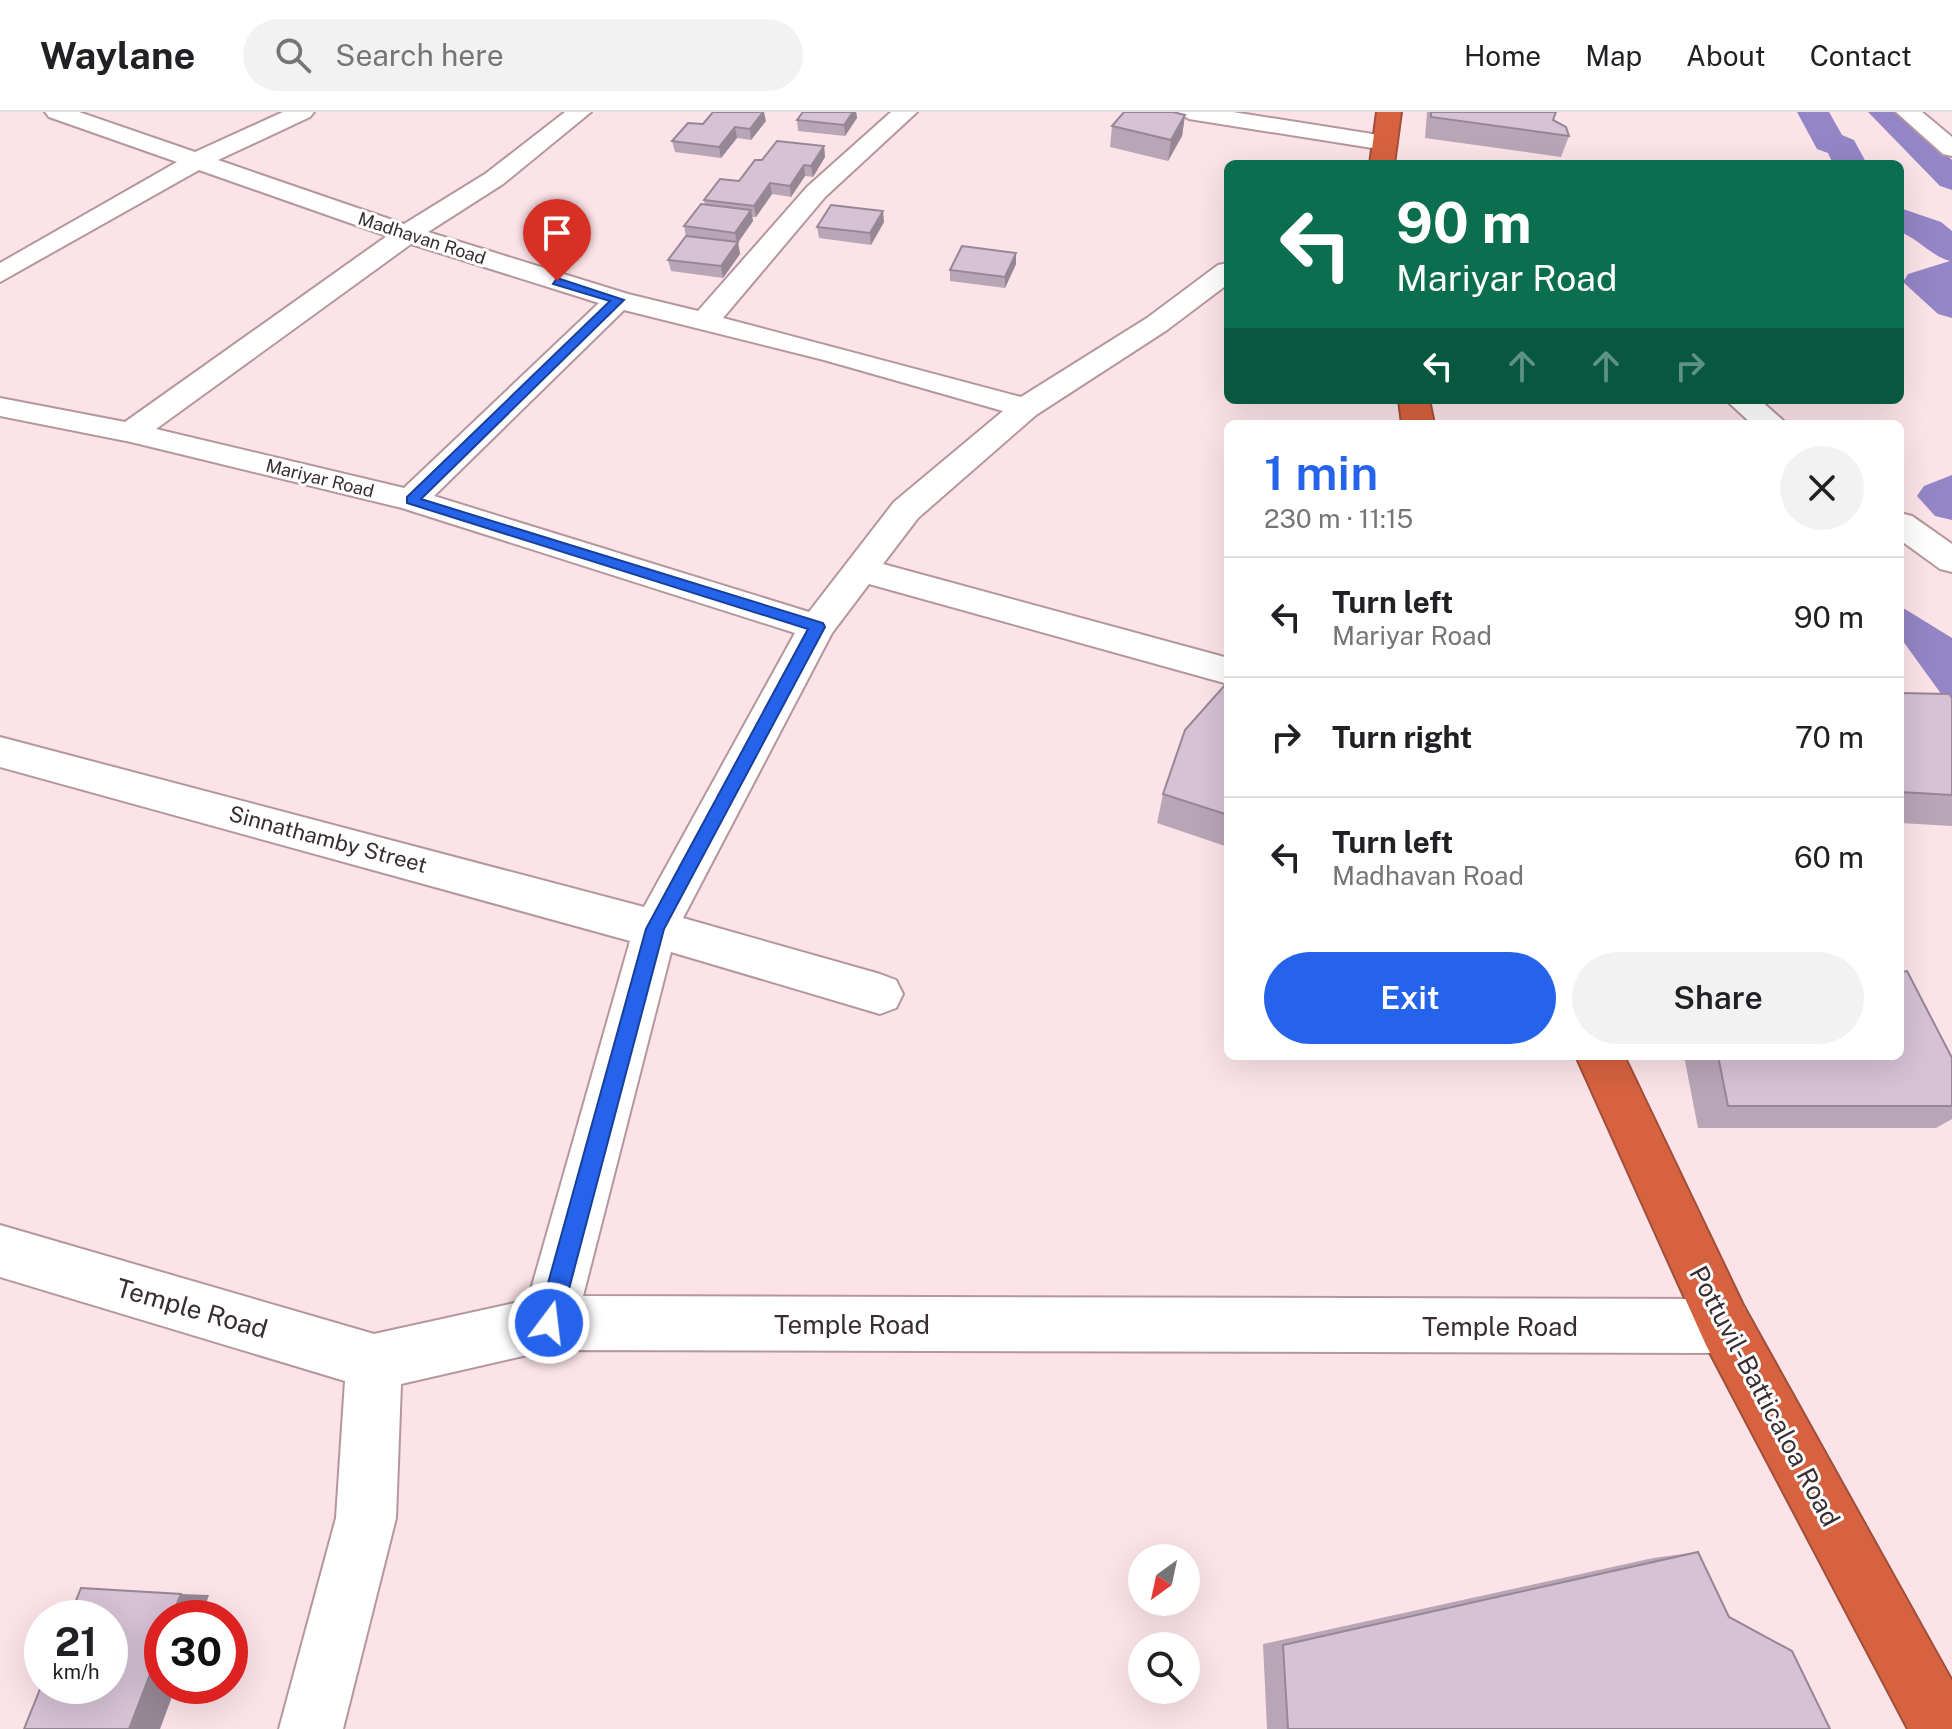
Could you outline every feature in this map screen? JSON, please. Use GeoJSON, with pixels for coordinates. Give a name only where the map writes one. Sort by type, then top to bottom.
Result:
{"type":"FeatureCollection","features":[{"type":"Feature","properties":{"kind":"highway"},"geometry":{"type":"LineString","coordinates":[[1383,154],[1389,112]]}},
{"type":"Feature","properties":{"kind":"highway","name":"Pottuvil-Batticaloa Road"},"geometry":{"type":"LineString","coordinates":[[1602,1060],[1725,1326],[1943,1729]]}},
{"type":"Feature","properties":{"kind":"street","name":"Madhavan Road"},"geometry":{"type":"LineString","coordinates":[[57,112],[407,234],[618,300],[1025,408]]}},
{"type":"Feature","properties":{"kind":"street"},"geometry":{"type":"LineString","coordinates":[[0,274],[198,160],[302,112]]}},
{"type":"Feature","properties":{"kind":"street"},"geometry":{"type":"LineString","coordinates":[[131,433],[407,234],[494,179],[579,112]]}},
{"type":"Feature","properties":{"kind":"street"},"geometry":{"type":"LineString","coordinates":[[705,321],[816,192],[905,112]]}},
{"type":"Feature","properties":{"kind":"street"},"geometry":{"type":"LineString","coordinates":[[1189,112],[1383,154]]}},
{"type":"Feature","properties":{"kind":"street"},"geometry":{"type":"LineString","coordinates":[[1908,112],[1952,149]]}},
{"type":"Feature","properties":{"kind":"street"},"geometry":{"type":"LineString","coordinates":[[549,1323],[655,929],[817,627],[906,510],[1025,408],[1157,324],[1224,274]]}},
{"type":"Feature","properties":{"kind":"street"},"geometry":{"type":"LineString","coordinates":[[411,500],[618,300]]}},
{"type":"Feature","properties":{"kind":"street"},"geometry":{"type":"LineString","coordinates":[[1746,404],[1766,420]]}},
{"type":"Feature","properties":{"kind":"street","name":"Mariyar Road"},"geometry":{"type":"LineString","coordinates":[[0,407],[131,433],[411,500],[817,627]]}},
{"type":"Feature","properties":{"kind":"street"},"geometry":{"type":"LineString","coordinates":[[1904,527],[1952,561]]}},
{"type":"Feature","properties":{"kind":"street"},"geometry":{"type":"LineString","coordinates":[[861,570],[1224,670]]}},
{"type":"Feature","properties":{"kind":"street","name":"Sinnathamby Street"},"geometry":{"type":"LineString","coordinates":[[0,752],[655,929],[880,994]]}},
{"type":"Feature","properties":{"kind":"street","name":"Temple Road"},"geometry":{"type":"LineString","coordinates":[[0,1251],[374,1362],[549,1323],[1725,1326]]}},
{"type":"Feature","properties":{"kind":"street"},"geometry":{"type":"LineString","coordinates":[[311,1729],[366,1518],[374,1362]]}},
{"type":"Feature","properties":{"kind":"shaded area"},"geometry":{"type":"Polygon","coordinates":[[[1904,608],[1952,638],[1952,709],[1904,643],[1904,608]]]}},
{"type":"Feature","properties":{"kind":"building"},"geometry":{"type":"Polygon","coordinates":[[[713,112],[763,112],[750,129],[735,127],[719,147],[672,141],[688,123],[703,124],[713,112]]]}},
{"type":"Feature","properties":{"kind":"building"},"geometry":{"type":"Polygon","coordinates":[[[803,112],[853,112],[844,125],[797,120],[803,112]]]}},
{"type":"Feature","properties":{"kind":"building"},"geometry":{"type":"Polygon","coordinates":[[[1124,112],[1173,112],[1185,115],[1171,140],[1112,126],[1124,112]]]}},
{"type":"Feature","properties":{"kind":"building"},"geometry":{"type":"Polygon","coordinates":[[[1431,112],[1556,112],[1553,120],[1566,127],[1569,136],[1431,117],[1431,112]]]}},
{"type":"Feature","properties":{"kind":"building"},"geometry":{"type":"Polygon","coordinates":[[[777,141],[824,146],[811,166],[804,165],[790,186],[770,183],[754,206],[704,200],[720,179],[739,181],[755,160],[762,160],[777,141]]]}},
{"type":"Feature","properties":{"kind":"building"},"geometry":{"type":"Polygon","coordinates":[[[701,204],[751,210],[735,233],[684,226],[701,204]]]}},
{"type":"Feature","properties":{"kind":"building"},"geometry":{"type":"Polygon","coordinates":[[[831,205],[883,211],[870,233],[817,227],[831,205]]]}},
{"type":"Feature","properties":{"kind":"building"},"geometry":{"type":"Polygon","coordinates":[[[686,236],[738,242],[721,266],[668,260],[686,236]]]}},
{"type":"Feature","properties":{"kind":"building"},"geometry":{"type":"Polygon","coordinates":[[[962,246],[1016,253],[1005,277],[950,270],[962,246]]]}},
{"type":"Feature","properties":{"kind":"building"},"geometry":{"type":"Polygon","coordinates":[[[1224,686],[1224,814],[1163,794],[1185,730],[1224,686]]]}},
{"type":"Feature","properties":{"kind":"building"},"geometry":{"type":"Polygon","coordinates":[[[1904,693],[1949,694],[1952,698],[1952,795],[1904,792],[1904,693]]]}},
{"type":"Feature","properties":{"kind":"building"},"geometry":{"type":"Polygon","coordinates":[[[1904,971],[1907,971],[1952,1058],[1952,1106],[1728,1106],[1719,1060],[1904,1060],[1904,971]]]}},
{"type":"Feature","properties":{"kind":"building"},"geometry":{"type":"Polygon","coordinates":[[[1698,1552],[1729,1617],[1792,1651],[1830,1729],[1288,1729],[1283,1645],[1698,1552]]]}},
{"type":"Feature","properties":{"kind":"building"},"geometry":{"type":"Polygon","coordinates":[[[81,1588],[181,1594],[178,1600],[144,1600],[144,1690],[129,1729],[24,1729],[34,1704],[128,1704],[128,1600],[76,1600],[81,1588]]]}},
{"type":"Feature","properties":{"kind":"waterway"},"geometry":{"type":"LineString","coordinates":[[1813,112],[1829,142],[1842,147],[1848,160]]}},
{"type":"Feature","properties":{"kind":"waterway"},"geometry":{"type":"LineString","coordinates":[[1884,112],[1952,179]]}},
{"type":"Feature","properties":{"kind":"waterway"},"geometry":{"type":"LineString","coordinates":[[1904,221],[1928,230],[1952,250]]}},
{"type":"Feature","properties":{"kind":"waterway"},"geometry":{"type":"LineString","coordinates":[[1952,272],[1922,282],[1952,306]]}},
{"type":"Feature","properties":{"kind":"waterway"},"geometry":{"type":"LineString","coordinates":[[1952,490],[1940,496],[1952,505]]}},
{"type":"Feature","properties":{"kind":"route"},"geometry":{"type":"LineString","coordinates":[[549,1323],[655,929],[817,627],[411,500],[618,300],[557,281]]}}]}
